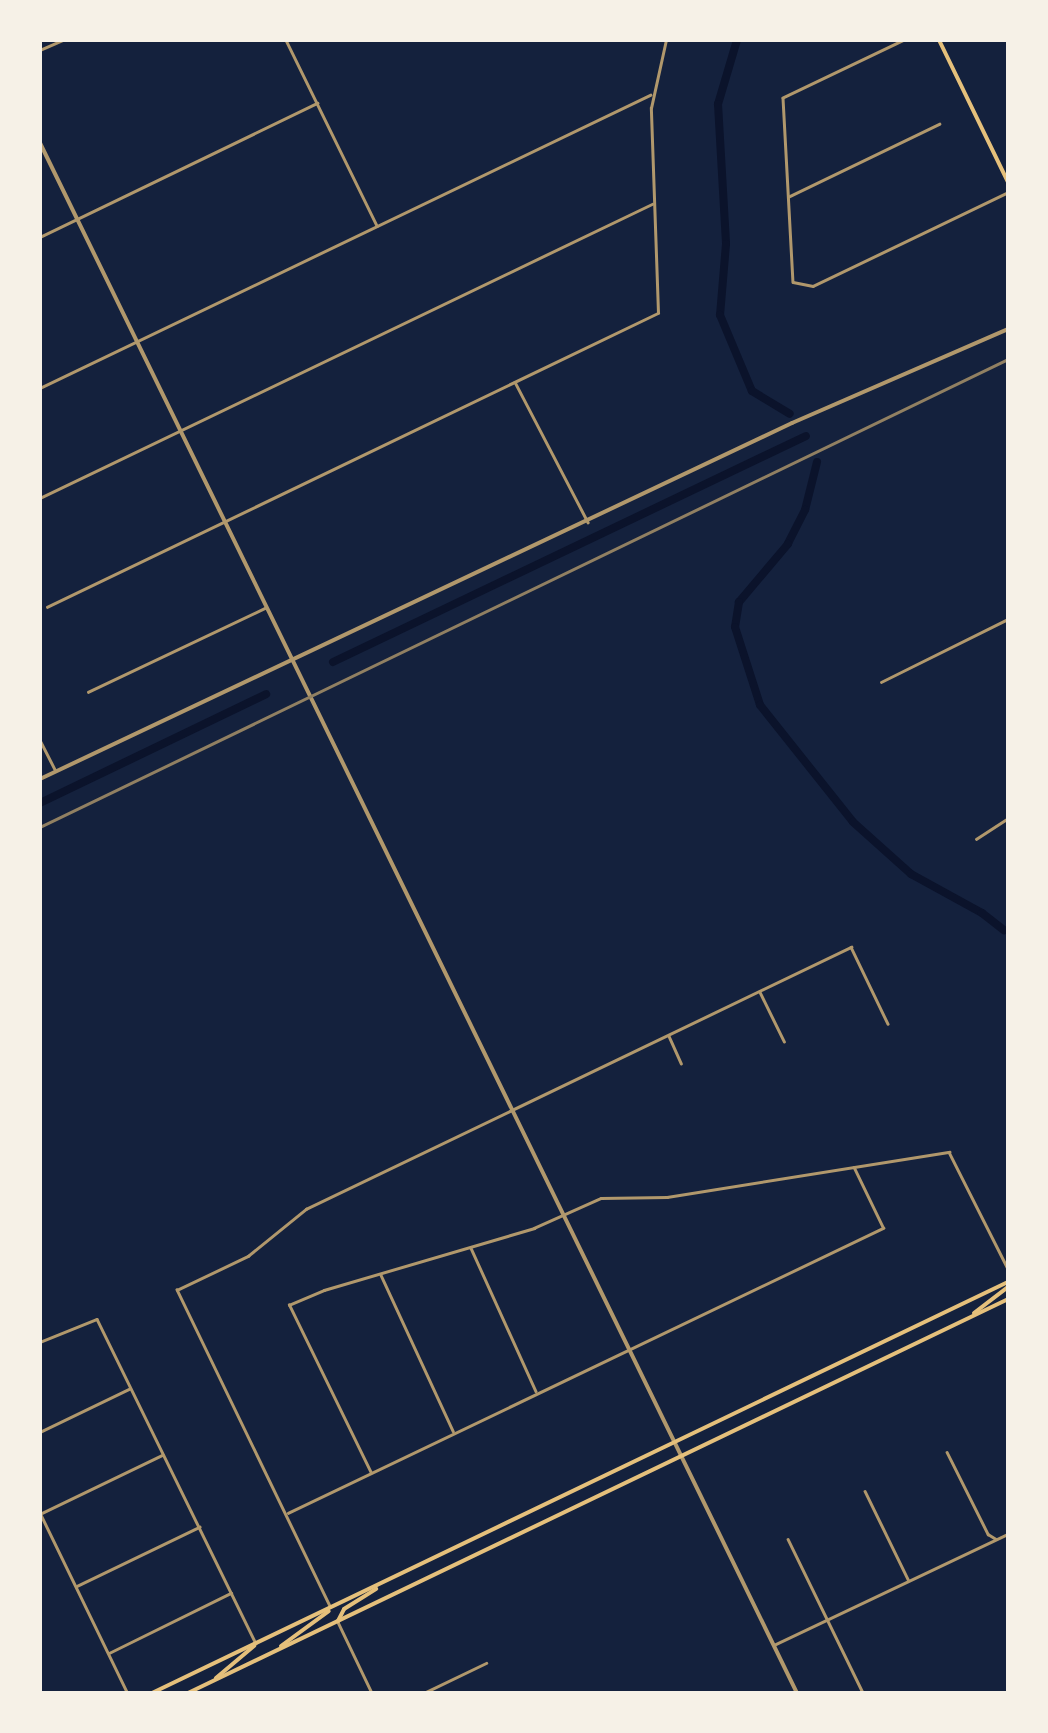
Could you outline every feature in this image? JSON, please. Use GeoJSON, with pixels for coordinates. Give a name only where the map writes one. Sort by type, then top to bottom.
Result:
{"type":"FeatureCollection","features":[{"type":"Feature","properties":{"kind":"main road"},"geometry":{"type":"LineString","coordinates":[[939,40],[1008,182]]}},
{"type":"Feature","properties":{"kind":"main road"},"geometry":{"type":"LineString","coordinates":[[962,1322],[1008,1284]]}},
{"type":"Feature","properties":{"kind":"main road"},"geometry":{"type":"LineString","coordinates":[[152,1693],[1008,1284]]}},
{"type":"Feature","properties":{"kind":"main road"},"geometry":{"type":"LineString","coordinates":[[188,1693],[1008,1299]]}},
{"type":"Feature","properties":{"kind":"main road"},"geometry":{"type":"LineString","coordinates":[[338,1622],[344,1609],[392,1578]]}},
{"type":"Feature","properties":{"kind":"main road"},"geometry":{"type":"LineString","coordinates":[[269,1654],[325,1618],[330,1608]]}},
{"type":"Feature","properties":{"kind":"main road"},"geometry":{"type":"LineString","coordinates":[[208,1684],[256,1644]]}},
{"type":"Feature","properties":{"kind":"street"},"geometry":{"type":"LineString","coordinates":[[40,50],[62,40]]}},
{"type":"Feature","properties":{"kind":"street"},"geometry":{"type":"LineString","coordinates":[[286,40],[376,226]]}},
{"type":"Feature","properties":{"kind":"street"},"geometry":{"type":"LineString","coordinates":[[47,607],[658,313],[652,94],[666,40]]}},
{"type":"Feature","properties":{"kind":"street"},"geometry":{"type":"LineString","coordinates":[[904,40],[783,98],[789,272],[797,285],[813,286],[1008,192]]}},
{"type":"Feature","properties":{"kind":"street"},"geometry":{"type":"LineString","coordinates":[[40,388],[652,94]]}},
{"type":"Feature","properties":{"kind":"street"},"geometry":{"type":"LineString","coordinates":[[40,237],[317,103]]}},
{"type":"Feature","properties":{"kind":"street"},"geometry":{"type":"LineString","coordinates":[[786,198],[939,124]]}},
{"type":"Feature","properties":{"kind":"street"},"geometry":{"type":"LineString","coordinates":[[40,143],[797,1693]]}},
{"type":"Feature","properties":{"kind":"street"},"geometry":{"type":"LineString","coordinates":[[40,498],[654,204]]}},
{"type":"Feature","properties":{"kind":"street"},"geometry":{"type":"LineString","coordinates":[[40,780],[294,663],[792,423],[1008,329]]}},
{"type":"Feature","properties":{"kind":"street"},"geometry":{"type":"LineString","coordinates":[[515,382],[588,522]]}},
{"type":"Feature","properties":{"kind":"street"},"geometry":{"type":"LineString","coordinates":[[88,692],[266,607]]}},
{"type":"Feature","properties":{"kind":"street"},"geometry":{"type":"LineString","coordinates":[[881,682],[1008,619]]}},
{"type":"Feature","properties":{"kind":"street"},"geometry":{"type":"LineString","coordinates":[[40,740],[55,772]]}},
{"type":"Feature","properties":{"kind":"street"},"geometry":{"type":"LineString","coordinates":[[976,839],[1008,818]]}},
{"type":"Feature","properties":{"kind":"street"},"geometry":{"type":"LineString","coordinates":[[330,1608],[177,1290],[248,1256],[306,1208],[850,947],[888,1024]]}},
{"type":"Feature","properties":{"kind":"street"},"geometry":{"type":"LineString","coordinates":[[760,991],[784,1041]]}},
{"type":"Feature","properties":{"kind":"street"},"geometry":{"type":"LineString","coordinates":[[668,1035],[681,1063]]}},
{"type":"Feature","properties":{"kind":"street"},"geometry":{"type":"LineString","coordinates":[[371,1473],[289,1305],[614,1196],[667,1198],[949,1152],[1008,1269]]}},
{"type":"Feature","properties":{"kind":"street"},"geometry":{"type":"LineString","coordinates":[[286,1514],[884,1228],[854,1168]]}},
{"type":"Feature","properties":{"kind":"street"},"geometry":{"type":"LineString","coordinates":[[470,1247],[538,1393]]}},
{"type":"Feature","properties":{"kind":"street"},"geometry":{"type":"LineString","coordinates":[[381,1273],[454,1433]]}},
{"type":"Feature","properties":{"kind":"street"},"geometry":{"type":"LineString","coordinates":[[40,1342],[97,1319],[256,1644]]}},
{"type":"Feature","properties":{"kind":"street"},"geometry":{"type":"LineString","coordinates":[[40,1432],[131,1388]]}},
{"type":"Feature","properties":{"kind":"street"},"geometry":{"type":"LineString","coordinates":[[947,1452],[988,1534],[997,1540]]}},
{"type":"Feature","properties":{"kind":"street"},"geometry":{"type":"LineString","coordinates":[[127,1693],[40,1514],[163,1454]]}},
{"type":"Feature","properties":{"kind":"street"},"geometry":{"type":"LineString","coordinates":[[865,1491],[908,1580]]}},
{"type":"Feature","properties":{"kind":"street"},"geometry":{"type":"LineString","coordinates":[[75,1587],[199,1527]]}},
{"type":"Feature","properties":{"kind":"street"},"geometry":{"type":"LineString","coordinates":[[774,1645],[1008,1534]]}},
{"type":"Feature","properties":{"kind":"street"},"geometry":{"type":"LineString","coordinates":[[788,1539],[863,1693]]}},
{"type":"Feature","properties":{"kind":"street"},"geometry":{"type":"LineString","coordinates":[[108,1654],[231,1594]]}},
{"type":"Feature","properties":{"kind":"street"},"geometry":{"type":"LineString","coordinates":[[338,1622],[372,1693]]}},
{"type":"Feature","properties":{"kind":"street"},"geometry":{"type":"LineString","coordinates":[[424,1693],[486,1662]]}},
{"type":"Feature","properties":{"kind":"waterway"},"geometry":{"type":"LineString","coordinates":[[737,40],[718,104],[726,244],[720,315],[752,391],[790,414]]}},
{"type":"Feature","properties":{"kind":"waterway"},"geometry":{"type":"LineString","coordinates":[[333,662],[806,436]]}},
{"type":"Feature","properties":{"kind":"waterway"},"geometry":{"type":"LineString","coordinates":[[817,462],[805,510],[788,544],[739,602],[735,627],[760,705],[853,822],[911,874],[982,913],[1004,930]]}},
{"type":"Feature","properties":{"kind":"waterway"},"geometry":{"type":"LineString","coordinates":[[40,803],[266,694]]}},
{"type":"Feature","properties":{"kind":"railway"},"geometry":{"type":"LineString","coordinates":[[40,827],[1008,359]]}}]}
